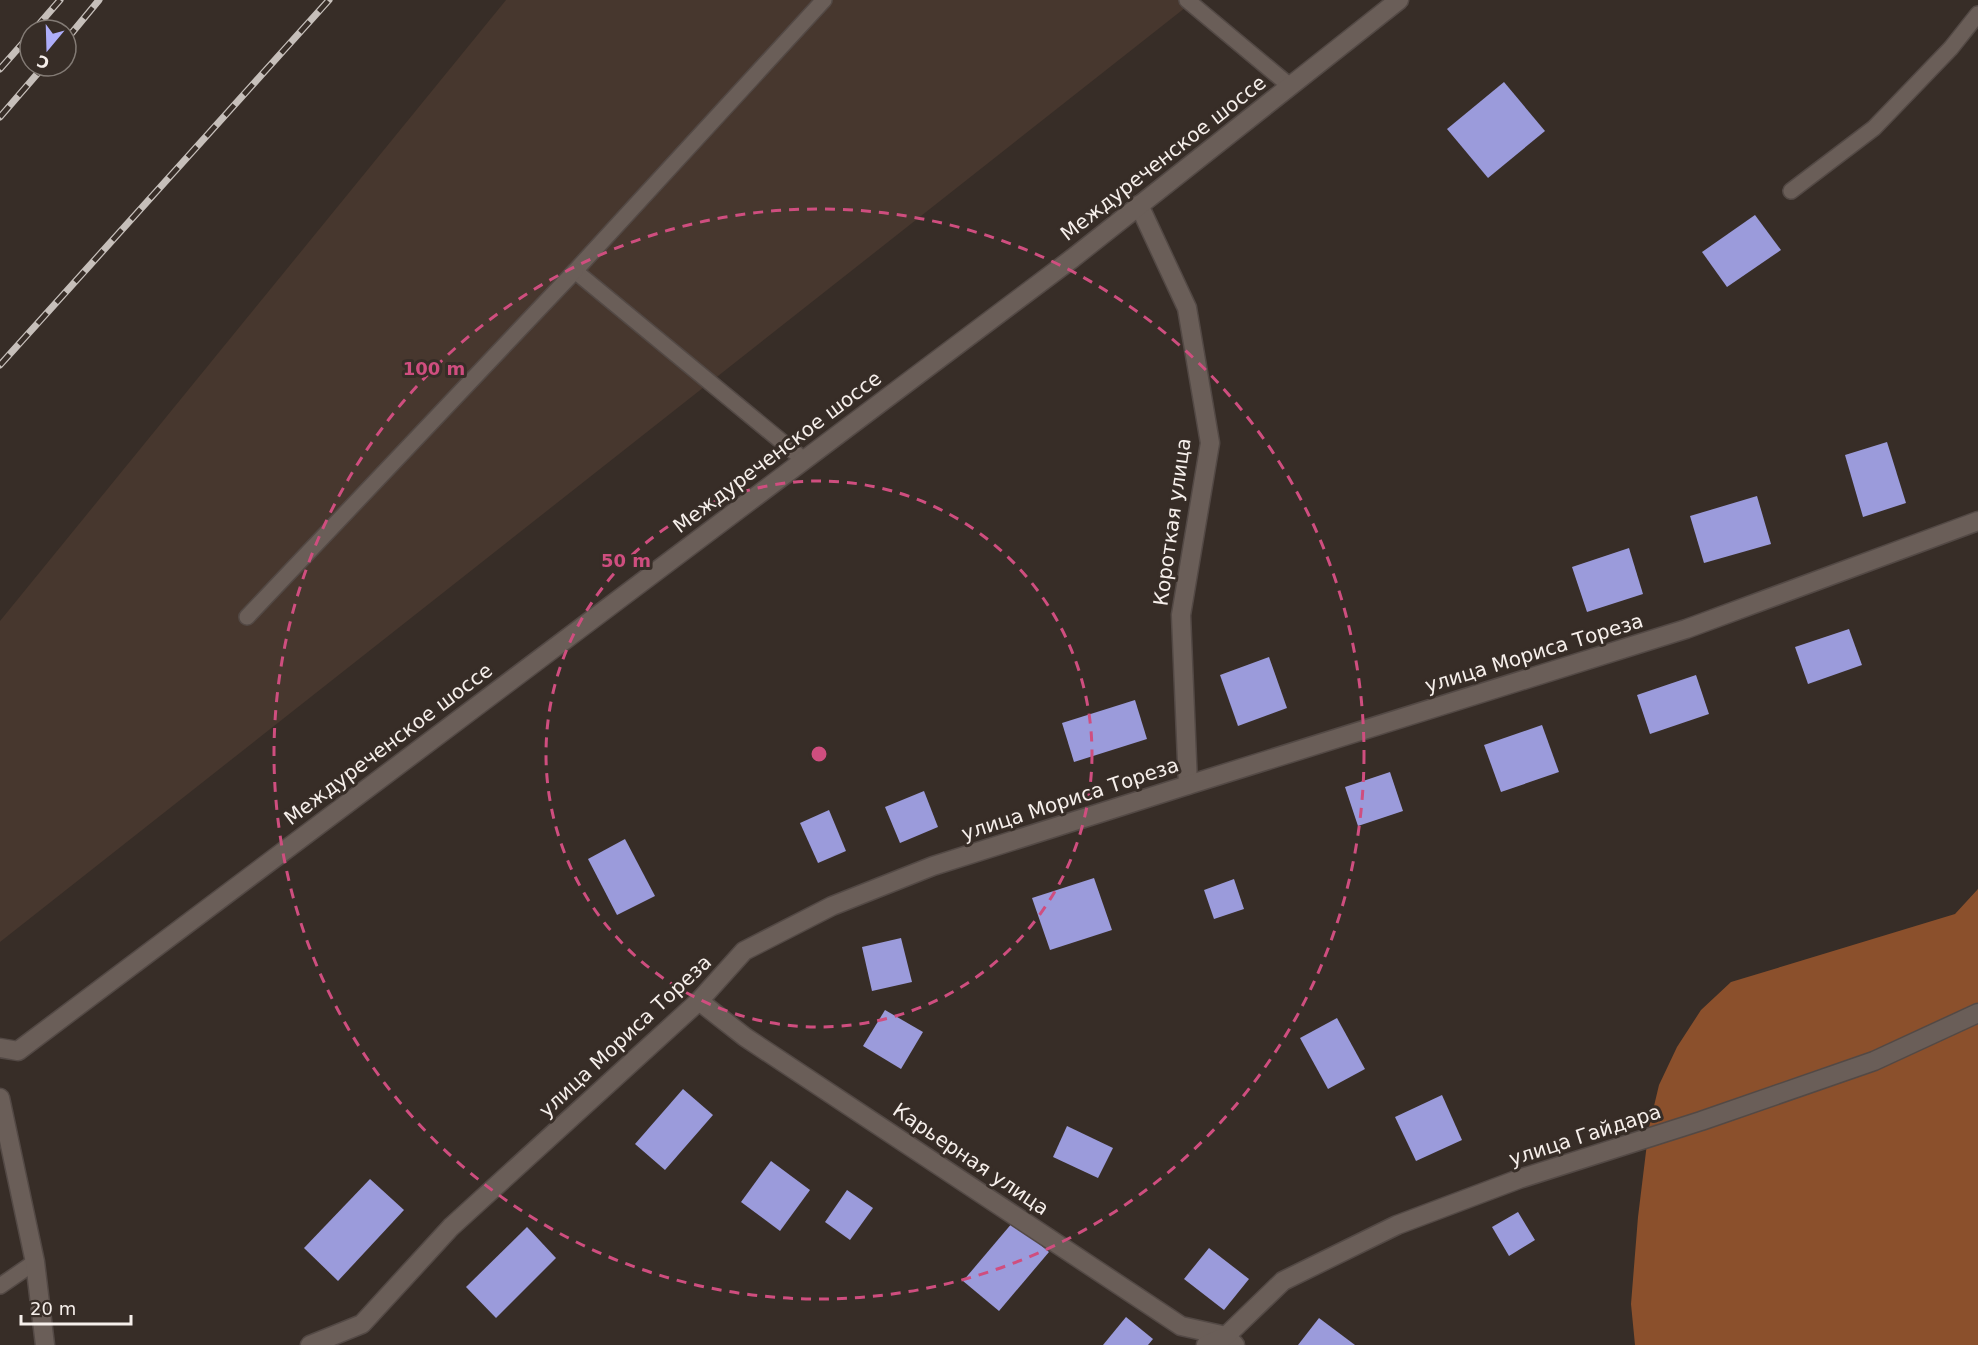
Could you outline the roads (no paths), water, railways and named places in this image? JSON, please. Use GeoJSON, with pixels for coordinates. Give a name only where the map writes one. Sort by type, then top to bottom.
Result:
{"type":"FeatureCollection","features":[{"type":"Feature","properties":{"kind":"street","name":"Междуреченское шоссе"},"geometry":{"type":"LineString","coordinates":[[0,1048],[18,1051],[1073,258],[1399,0]]}},
{"type":"Feature","properties":{"kind":"street","name":"Короткая улица"},"geometry":{"type":"LineString","coordinates":[[1139,205],[1187,308],[1210,443],[1181,615],[1188,785]]}},
{"type":"Feature","properties":{"kind":"street","name":"улица Мориса Тореза"},"geometry":{"type":"LineString","coordinates":[[310,1345],[362,1324],[451,1227],[699,1001],[744,951],[832,906],[933,866],[1686,629],[1978,522]]}},
{"type":"Feature","properties":{"kind":"street","name":"Карьерная улица"},"geometry":{"type":"LineString","coordinates":[[699,1001],[746,1036],[1181,1326],[1231,1341]]}},
{"type":"Feature","properties":{"kind":"street","name":"улица Гайдара"},"geometry":{"type":"LineString","coordinates":[[1231,1341],[1283,1281],[1396,1226],[1519,1179],[1701,1121],[1874,1061],[1978,1013]]}},
{"type":"Feature","properties":{"kind":"street"},"geometry":{"type":"LineString","coordinates":[[0,1098],[35,1262],[45,1345]]}},
{"type":"Feature","properties":{"kind":"street"},"geometry":{"type":"LineString","coordinates":[[1206,1345],[1231,1341]]}},
{"type":"Feature","properties":{"kind":"lane"},"geometry":{"type":"LineString","coordinates":[[246,617],[575,271],[824,0]]}},
{"type":"Feature","properties":{"kind":"lane"},"geometry":{"type":"LineString","coordinates":[[1187,0],[1290,86]]}},
{"type":"Feature","properties":{"kind":"lane"},"geometry":{"type":"LineString","coordinates":[[1791,191],[1874,128],[1951,48],[1978,14]]}},
{"type":"Feature","properties":{"kind":"lane"},"geometry":{"type":"LineString","coordinates":[[575,271],[804,460]]}},
{"type":"Feature","properties":{"kind":"lane"},"geometry":{"type":"LineString","coordinates":[[0,1286],[35,1262]]}},
{"type":"Feature","properties":{"kind":"railway"},"geometry":{"type":"LineString","coordinates":[[44,18],[60,0]]}},
{"type":"Feature","properties":{"kind":"railway"},"geometry":{"type":"LineString","coordinates":[[78,25],[99,0]]}},
{"type":"Feature","properties":{"kind":"railway"},"geometry":{"type":"LineString","coordinates":[[0,365],[329,0]]}},
{"type":"Feature","properties":{"kind":"railway"},"geometry":{"type":"LineString","coordinates":[[0,69],[18,49]]}},
{"type":"Feature","properties":{"kind":"railway"},"geometry":{"type":"LineString","coordinates":[[0,117],[34,78]]}}]}
